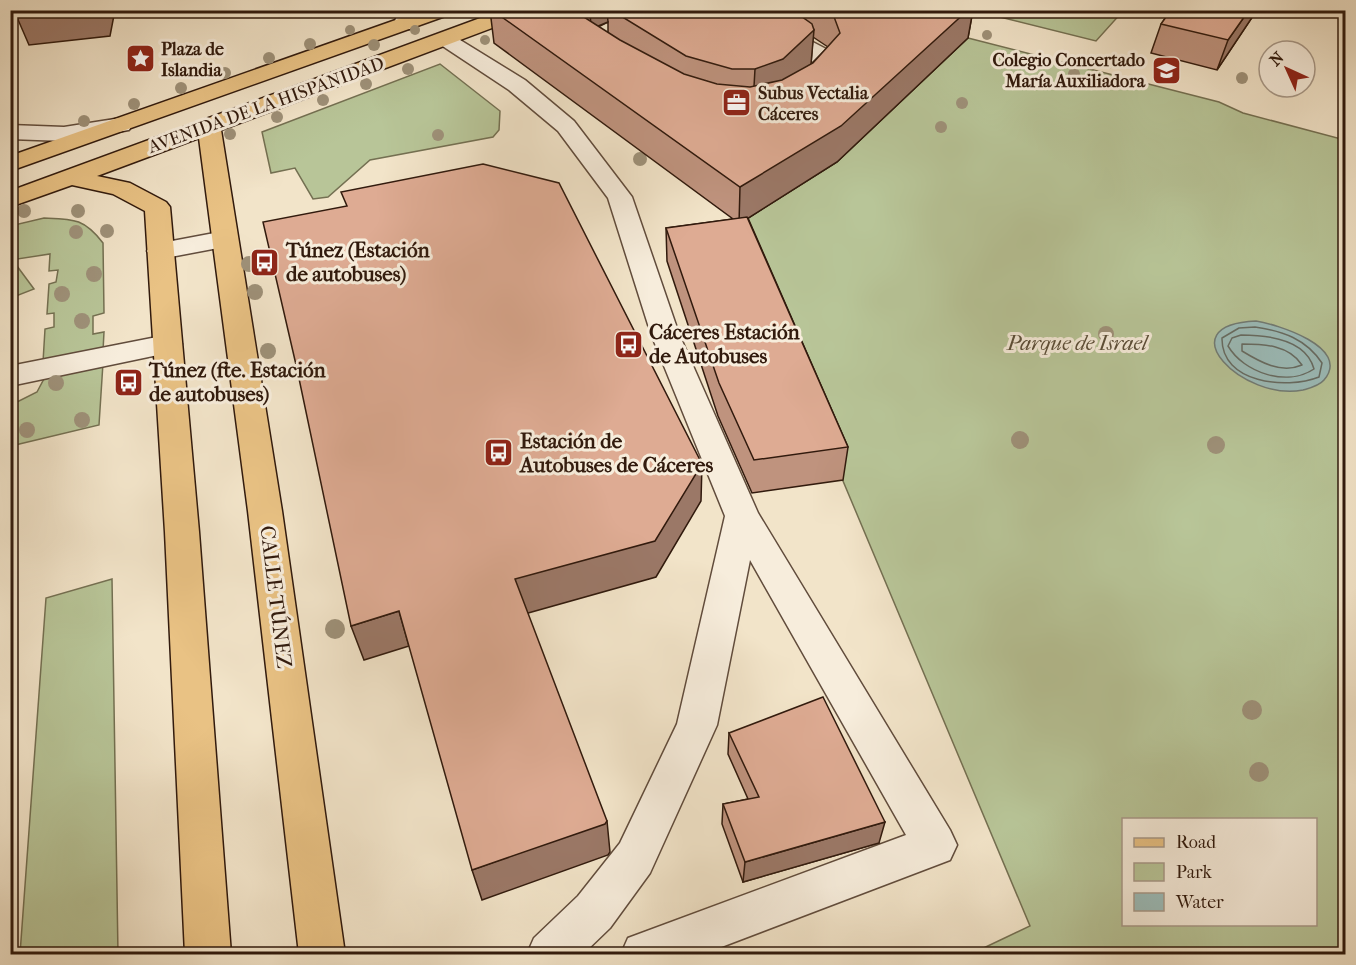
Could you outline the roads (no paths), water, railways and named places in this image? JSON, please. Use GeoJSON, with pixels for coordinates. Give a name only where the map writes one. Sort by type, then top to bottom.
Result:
{"type":"FeatureCollection","features":[{"type":"Feature","properties":{"kind":"main road","name":"AVENIDA DE LA HISPANIDAD"},"geometry":{"type":"LineString","coordinates":[[10,164],[121,125],[406,18],[444,10]]}},
{"type":"Feature","properties":{"kind":"main road","name":"AVENIDA DE LA HISPANIDAD"},"geometry":{"type":"LineString","coordinates":[[10,200],[522,10]]}},
{"type":"Feature","properties":{"kind":"main road","name":"CALLE TÚNEZ"},"geometry":{"type":"LineString","coordinates":[[209,126],[265,511],[322,954]]}},
{"type":"Feature","properties":{"kind":"main road"},"geometry":{"type":"LineString","coordinates":[[71,178],[121,188],[157,207],[182,532],[208,954]]}},
{"type":"Feature","properties":{"kind":"street"},"geometry":{"type":"LineString","coordinates":[[709,10],[775,30],[800,40],[821,54],[824,66],[784,104]]}},
{"type":"Feature","properties":{"kind":"street"},"geometry":{"type":"LineString","coordinates":[[445,39],[517,85],[566,126],[620,197],[665,334],[742,516],[935,845],[644,954]]}},
{"type":"Feature","properties":{"kind":"street"},"geometry":{"type":"LineString","coordinates":[[10,132],[64,134],[121,125]]}},
{"type":"Feature","properties":{"kind":"street"},"geometry":{"type":"LineString","coordinates":[[160,251],[225,239]]}},
{"type":"Feature","properties":{"kind":"street"},"geometry":{"type":"LineString","coordinates":[[10,376],[167,344]]}},
{"type":"Feature","properties":{"kind":"street"},"geometry":{"type":"LineString","coordinates":[[550,954],[594,912],[634,858],[697,725],[742,516]]}},
{"type":"Feature","properties":{"kind":"water"},"geometry":{"type":"Polygon","coordinates":[[[1256,321],[1294,332],[1320,348],[1328,357],[1330,368],[1324,380],[1303,390],[1280,391],[1258,385],[1223,362],[1215,348],[1217,335],[1229,326],[1256,321]]]}},
{"type":"Feature","properties":{"kind":"place","name":"Plaza de Islandia"},"geometry":{"type":"Point","coordinates":[140,59]}},
{"type":"Feature","properties":{"kind":"place","name":"Colegio Concertado María Auxiliadora"},"geometry":{"type":"Point","coordinates":[1166,70]}},
{"type":"Feature","properties":{"kind":"place","name":"Subus Vectalia Cáceres"},"geometry":{"type":"Point","coordinates":[737,103]}},
{"type":"Feature","properties":{"kind":"place","name":"Túnez (Estación de autobuses)"},"geometry":{"type":"Point","coordinates":[265,262]}},
{"type":"Feature","properties":{"kind":"place","name":"Cáceres Estación de Autobuses"},"geometry":{"type":"Point","coordinates":[628,344]}},
{"type":"Feature","properties":{"kind":"place","name":"Túnez (fte. Estación de autobuses)"},"geometry":{"type":"Point","coordinates":[128,382]}},
{"type":"Feature","properties":{"kind":"place","name":"Estación de Autobuses de Cáceres"},"geometry":{"type":"Point","coordinates":[499,453]}},
{"type":"Feature","properties":{"kind":"park label","name":"Parque de Israel"},"geometry":{"type":"Point","coordinates":[1077,343]}}]}
